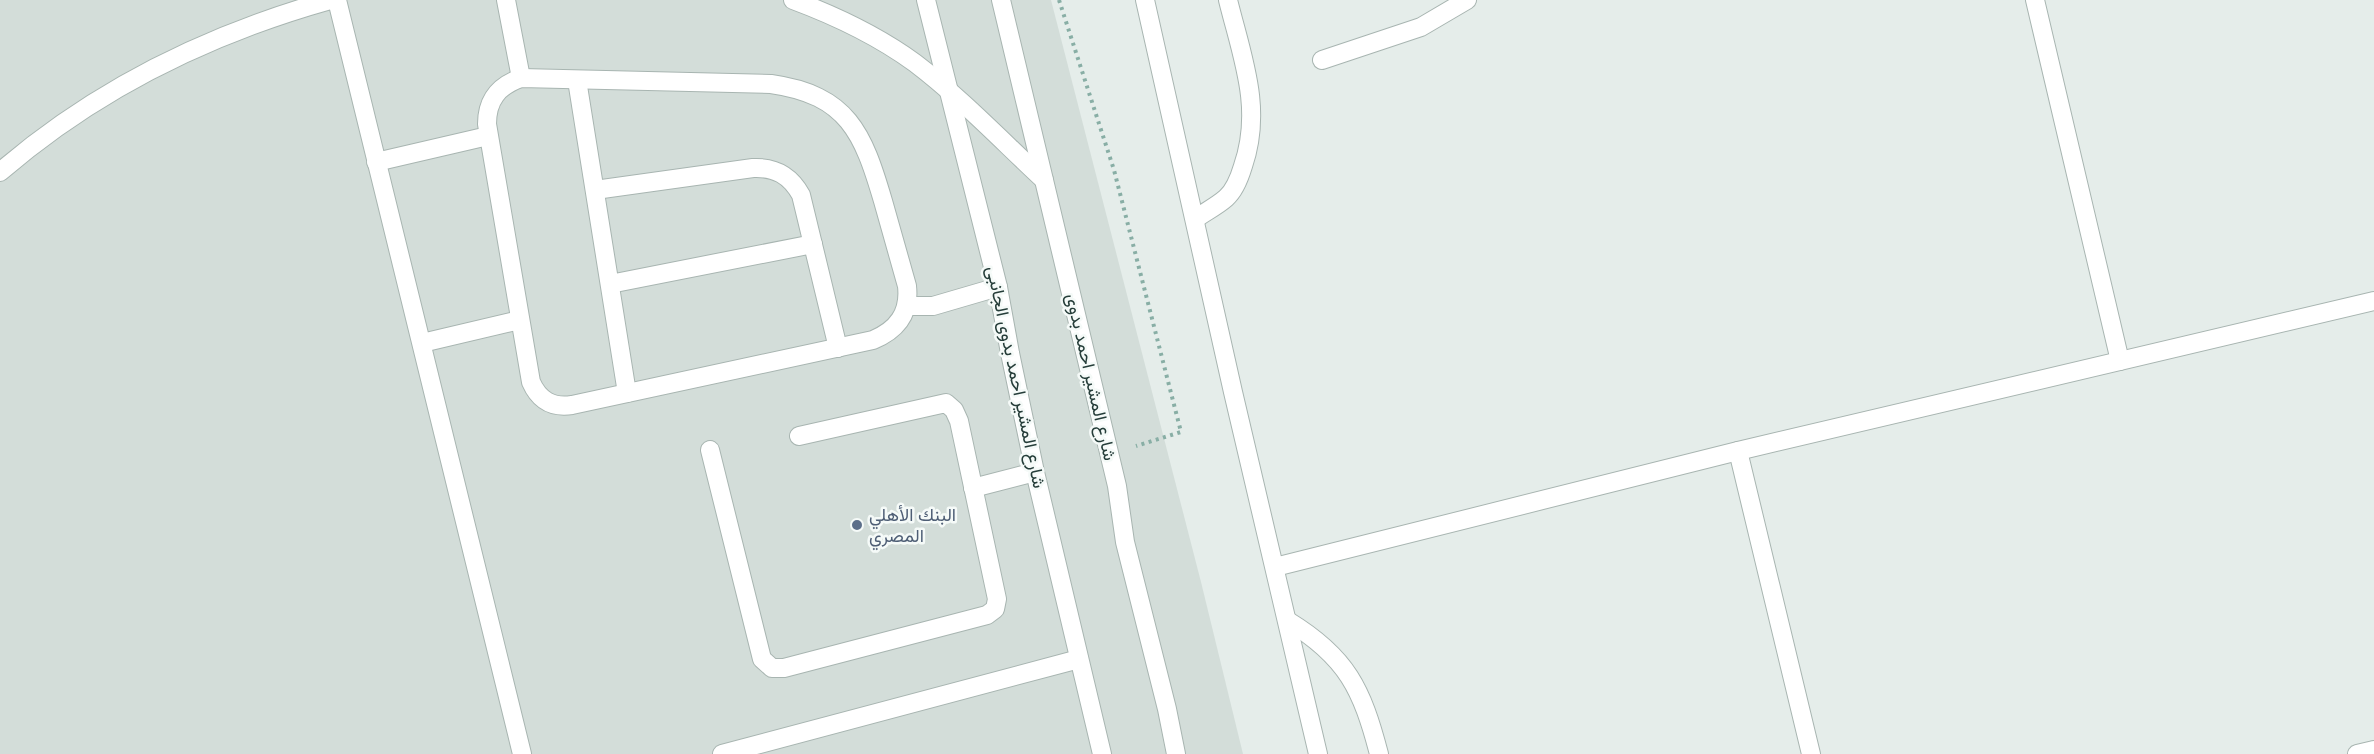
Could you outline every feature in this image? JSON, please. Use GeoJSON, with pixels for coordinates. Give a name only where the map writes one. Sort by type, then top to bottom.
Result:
{"type":"FeatureCollection","features":[{"type":"Feature","properties":{"kind":"street"},"geometry":{"type":"LineString","coordinates":[[0,172],[61,124],[147,71],[240,28],[330,0]]}},
{"type":"Feature","properties":{"kind":"street"},"geometry":{"type":"LineString","coordinates":[[337,0],[522,754]]}},
{"type":"Feature","properties":{"kind":"street"},"geometry":{"type":"LineString","coordinates":[[506,0],[521,78]]}},
{"type":"Feature","properties":{"kind":"street"},"geometry":{"type":"LineString","coordinates":[[793,0],[836,17],[876,38],[914,63],[949,92],[1044,180]]}},
{"type":"Feature","properties":{"kind":"street","name":"شارع المشير احمد بدوى الجانبى"},"geometry":{"type":"LineString","coordinates":[[926,0],[998,286],[1035,472],[1102,754]]}},
{"type":"Feature","properties":{"kind":"street","name":"شارع المشير احمد بدوى"},"geometry":{"type":"LineString","coordinates":[[1001,0],[1117,486],[1125,542],[1165,698],[1176,754]]}},
{"type":"Feature","properties":{"kind":"street"},"geometry":{"type":"LineString","coordinates":[[1145,0],[1233,392],[1318,754]]}},
{"type":"Feature","properties":{"kind":"street"},"geometry":{"type":"LineString","coordinates":[[1195,219],[1227,197],[1241,174],[1250,148],[1253,120],[1250,93],[1228,0]]}},
{"type":"Feature","properties":{"kind":"street"},"geometry":{"type":"LineString","coordinates":[[1322,60],[1421,27],[1467,0]]}},
{"type":"Feature","properties":{"kind":"street"},"geometry":{"type":"LineString","coordinates":[[2035,0],[2120,361]]}},
{"type":"Feature","properties":{"kind":"street"},"geometry":{"type":"LineString","coordinates":[[521,78],[577,80],[771,84],[797,87],[821,97],[841,113],[858,133],[870,156],[908,286],[907,306],[895,328],[885,336],[873,340],[627,393],[561,406],[542,399],[531,382],[489,136],[487,111],[491,100],[499,90],[521,78]]}},
{"type":"Feature","properties":{"kind":"street"},"geometry":{"type":"LineString","coordinates":[[577,80],[627,393]]}},
{"type":"Feature","properties":{"kind":"street"},"geometry":{"type":"LineString","coordinates":[[376,162],[489,136]]}},
{"type":"Feature","properties":{"kind":"street"},"geometry":{"type":"LineString","coordinates":[[595,190],[765,168],[787,176],[801,195],[838,348]]}},
{"type":"Feature","properties":{"kind":"street"},"geometry":{"type":"LineString","coordinates":[[610,284],[813,244]]}},
{"type":"Feature","properties":{"kind":"street"},"geometry":{"type":"LineString","coordinates":[[907,306],[933,306],[998,286]]}},
{"type":"Feature","properties":{"kind":"street"},"geometry":{"type":"LineString","coordinates":[[1275,567],[1738,452],[2374,301]]}},
{"type":"Feature","properties":{"kind":"street"},"geometry":{"type":"LineString","coordinates":[[422,344],[520,320]]}},
{"type":"Feature","properties":{"kind":"street"},"geometry":{"type":"LineString","coordinates":[[710,450],[762,659],[772,668],[784,668],[987,615],[995,609],[996,599],[959,422],[954,410],[946,404],[799,436]]}},
{"type":"Feature","properties":{"kind":"street"},"geometry":{"type":"LineString","coordinates":[[1738,452],[1811,754]]}},
{"type":"Feature","properties":{"kind":"street"},"geometry":{"type":"LineString","coordinates":[[973,488],[1035,472]]}},
{"type":"Feature","properties":{"kind":"street"},"geometry":{"type":"LineString","coordinates":[[1288,621],[1332,653],[1349,674],[1362,697],[1379,754]]}},
{"type":"Feature","properties":{"kind":"street"},"geometry":{"type":"LineString","coordinates":[[722,754],[1079,659]]}},
{"type":"Feature","properties":{"kind":"street"},"geometry":{"type":"LineString","coordinates":[[2357,754],[2374,750]]}},
{"type":"Feature","properties":{"kind":"path"},"geometry":{"type":"LineString","coordinates":[[1059,0],[1114,170],[1180,432],[1109,454]]}},
{"type":"Feature","properties":{"kind":"shaded area"},"geometry":{"type":"Polygon","coordinates":[[[0,0],[1051,0],[1243,754],[0,754],[0,0]]]}},
{"type":"Feature","properties":{"kind":"place","name":"البنك الأهلي المصري"},"geometry":{"type":"Point","coordinates":[857,525]}}]}
